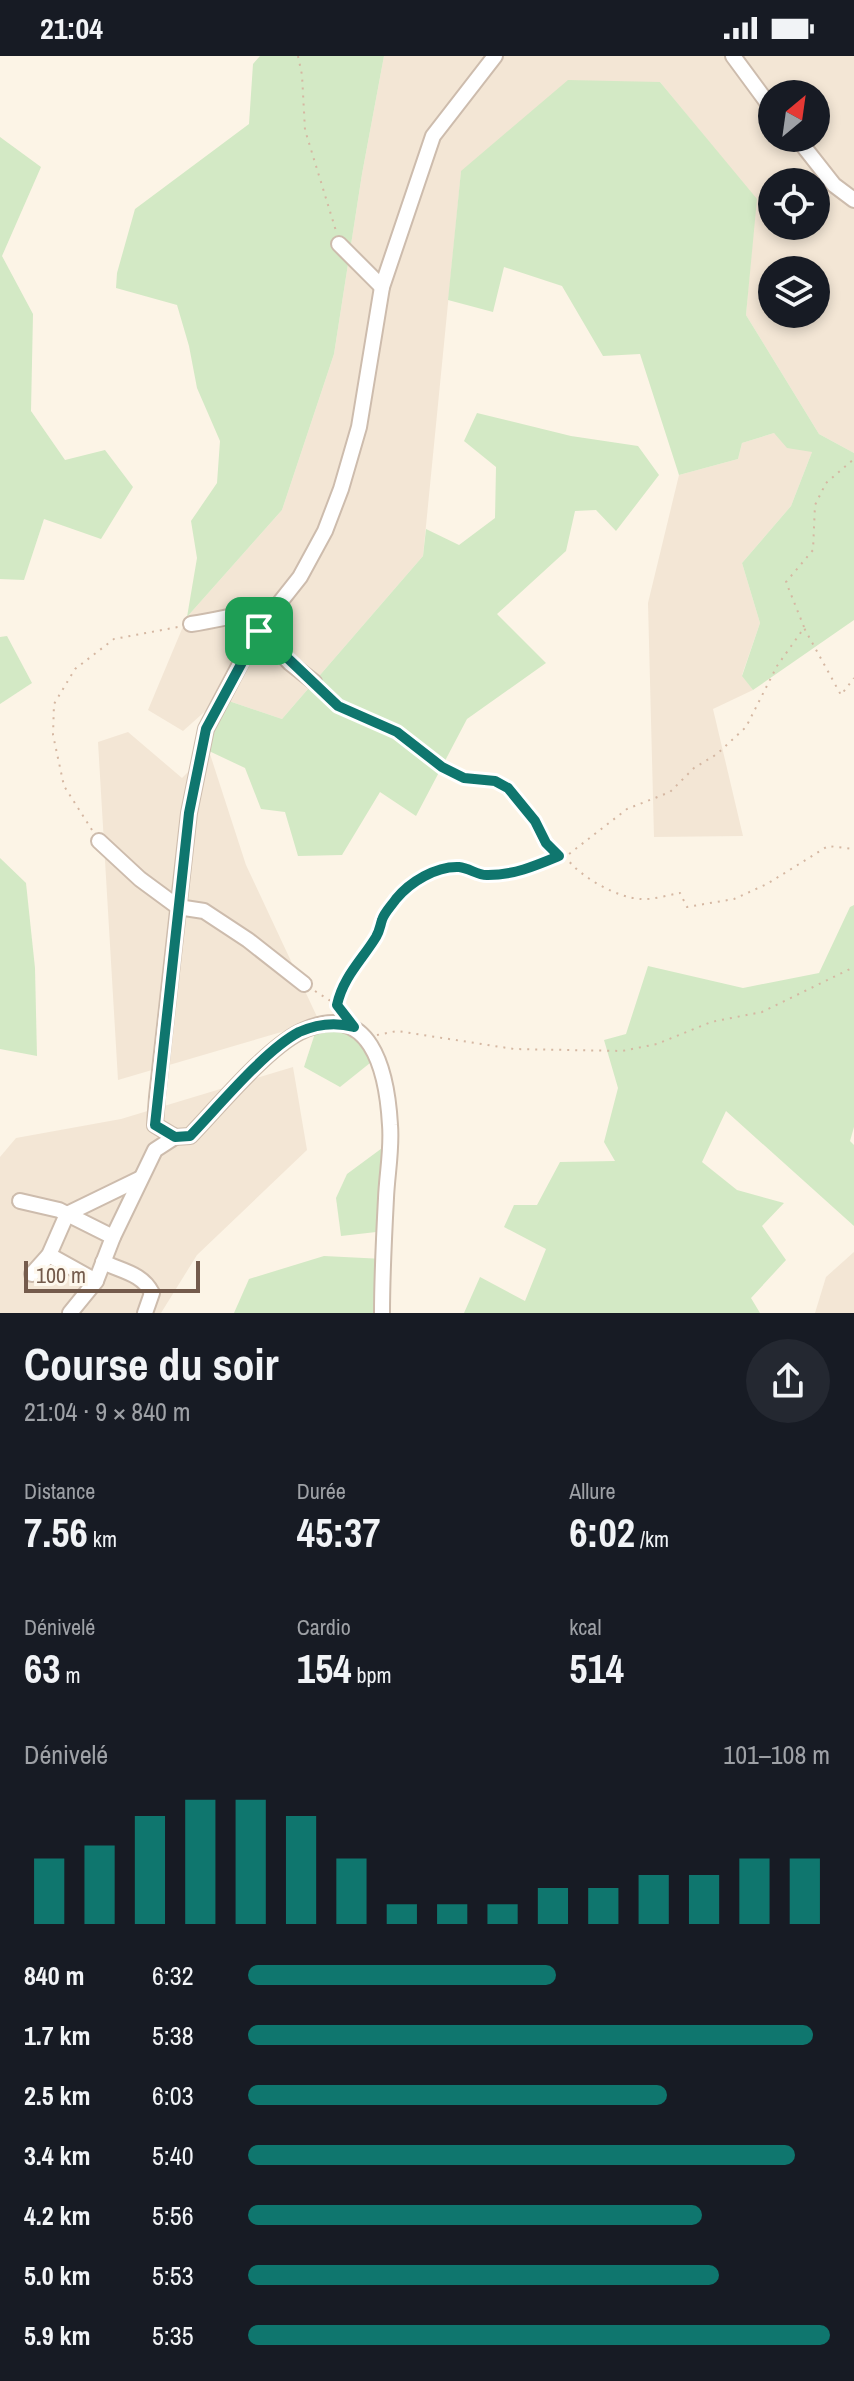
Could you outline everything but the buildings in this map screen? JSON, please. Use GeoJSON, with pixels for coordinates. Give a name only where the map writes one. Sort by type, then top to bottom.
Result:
{"type":"FeatureCollection","features":[{"type":"Feature","properties":{"kind":"street"},"geometry":{"type":"LineString","coordinates":[[175,1137],[155,1125],[189,813],[206,729],[259,631],[308,564],[325,531],[359,427],[382,287],[433,136],[495,56]]}},
{"type":"Feature","properties":{"kind":"street"},"geometry":{"type":"LineString","coordinates":[[733,56],[758,90]]}},
{"type":"Feature","properties":{"kind":"street"},"geometry":{"type":"LineString","coordinates":[[808,152],[834,185],[854,200]]}},
{"type":"Feature","properties":{"kind":"street"},"geometry":{"type":"LineString","coordinates":[[339,244],[382,287]]}},
{"type":"Feature","properties":{"kind":"street"},"geometry":{"type":"LineString","coordinates":[[191,624],[274,609]]}},
{"type":"Feature","properties":{"kind":"street"},"geometry":{"type":"LineString","coordinates":[[259,631],[314,682]]}},
{"type":"Feature","properties":{"kind":"street"},"geometry":{"type":"LineString","coordinates":[[99,841],[140,879],[178,907],[204,911],[248,940],[304,984]]}},
{"type":"Feature","properties":{"kind":"street"},"geometry":{"type":"LineString","coordinates":[[70,1313],[96,1281],[139,1179],[155,1150],[175,1137],[190,1136],[264,1061],[299,1033],[326,1024],[343,1024],[354,1027],[366,1037],[377,1055],[386,1083],[391,1127],[382,1313]]}},
{"type":"Feature","properties":{"kind":"street"},"geometry":{"type":"LineString","coordinates":[[32,1274],[49,1255],[67,1214],[139,1179]]}},
{"type":"Feature","properties":{"kind":"street"},"geometry":{"type":"LineString","coordinates":[[20,1201],[49,1206],[113,1237]]}},
{"type":"Feature","properties":{"kind":"street"},"geometry":{"type":"LineString","coordinates":[[49,1255],[96,1281]]}},
{"type":"Feature","properties":{"kind":"street"},"geometry":{"type":"LineString","coordinates":[[103,1262],[139,1277],[148,1285],[152,1293],[145,1313]]}},
{"type":"Feature","properties":{"kind":"path"},"geometry":{"type":"LineString","coordinates":[[298,56],[305,130],[339,244]]}},
{"type":"Feature","properties":{"kind":"path"},"geometry":{"type":"LineString","coordinates":[[854,459],[826,483],[815,505],[813,550],[786,582],[804,628],[841,695],[854,678]]}},
{"type":"Feature","properties":{"kind":"path"},"geometry":{"type":"LineString","coordinates":[[99,841],[64,786],[53,735],[54,704],[75,669],[114,639],[191,624]]}},
{"type":"Feature","properties":{"kind":"path"},"geometry":{"type":"LineString","coordinates":[[337,1005],[341,987],[368,951],[381,929],[382,919],[398,897],[419,879],[446,868],[462,867],[484,876],[516,873],[564,855],[627,809],[670,792],[746,727],[777,666],[804,628]]}},
{"type":"Feature","properties":{"kind":"path"},"geometry":{"type":"LineString","coordinates":[[314,682],[338,706],[397,732],[442,767],[464,778],[495,781],[508,788],[535,821],[546,843],[559,856]]}},
{"type":"Feature","properties":{"kind":"path"},"geometry":{"type":"LineString","coordinates":[[564,855],[573,869],[596,884],[641,899],[680,893],[687,907],[734,899],[767,884],[828,846],[854,849]]}},
{"type":"Feature","properties":{"kind":"path"},"geometry":{"type":"LineString","coordinates":[[366,1037],[397,1031],[514,1049],[622,1051],[657,1044],[711,1022],[762,1012],[854,967]]}},
{"type":"Feature","properties":{"kind":"path"},"geometry":{"type":"LineString","coordinates":[[304,984],[337,1005],[354,1027]]}},
{"type":"Feature","properties":{"kind":"shaded area"},"geometry":{"type":"Polygon","coordinates":[[[384,56],[854,56],[854,453],[819,434],[746,315],[756,199],[660,82],[461,172],[423,556],[282,719],[220,698],[183,731],[148,710],[187,617],[282,510],[334,354],[384,56]]]}},
{"type":"Feature","properties":{"kind":"shaded area"},"geometry":{"type":"Polygon","coordinates":[[[774,433],[812,452],[791,506],[742,563],[760,623],[742,675],[753,690],[713,709],[743,836],[654,837],[648,603],[679,475],[738,459],[742,443],[774,433]]]}},
{"type":"Feature","properties":{"kind":"shaded area"},"geometry":{"type":"Polygon","coordinates":[[[128,732],[182,778],[209,751],[246,865],[319,1021],[118,1080],[98,742],[128,732]]]}},
{"type":"Feature","properties":{"kind":"shaded area"},"geometry":{"type":"Polygon","coordinates":[[[293,1067],[307,1150],[197,1255],[161,1313],[0,1313],[0,1157],[16,1138],[121,1119],[293,1067]]]}},
{"type":"Feature","properties":{"kind":"shaded area"},"geometry":{"type":"Polygon","coordinates":[[[854,1252],[854,1313],[815,1313],[826,1277],[854,1252]]]}},
{"type":"Feature","properties":{"kind":"green space"},"geometry":{"type":"Polygon","coordinates":[[[260,56],[384,56],[334,354],[282,510],[187,617],[197,558],[191,521],[217,483],[220,441],[197,388],[177,305],[116,288],[117,273],[135,209],[249,124],[253,64],[260,56]]]}},
{"type":"Feature","properties":{"kind":"green space"},"geometry":{"type":"Polygon","coordinates":[[[568,80],[660,82],[757,199],[746,315],[819,434],[854,453],[854,620],[753,690],[742,676],[760,623],[742,563],[791,506],[812,452],[787,448],[774,433],[742,443],[738,459],[679,475],[640,354],[603,356],[562,286],[504,267],[493,312],[448,300],[461,171],[568,80]]]}},
{"type":"Feature","properties":{"kind":"green space"},"geometry":{"type":"Polygon","coordinates":[[[0,137],[41,167],[2,256],[33,314],[31,411],[65,460],[105,450],[133,487],[101,539],[44,519],[24,580],[0,579],[0,137]]]}},
{"type":"Feature","properties":{"kind":"green space"},"geometry":{"type":"Polygon","coordinates":[[[477,413],[571,436],[638,446],[659,475],[616,531],[596,510],[575,511],[566,551],[497,614],[546,663],[467,719],[416,816],[380,792],[342,855],[298,856],[285,812],[261,809],[245,768],[209,751],[220,698],[282,719],[423,556],[426,529],[459,545],[495,518],[496,467],[464,441],[477,413]]]}},
{"type":"Feature","properties":{"kind":"green space"},"geometry":{"type":"Polygon","coordinates":[[[7,636],[32,683],[0,704],[0,637],[7,636]]]}},
{"type":"Feature","properties":{"kind":"green space"},"geometry":{"type":"Polygon","coordinates":[[[0,858],[26,883],[35,968],[37,1056],[0,1049],[0,858]]]}},
{"type":"Feature","properties":{"kind":"green space"},"geometry":{"type":"Polygon","coordinates":[[[854,905],[854,1127],[850,1141],[854,1145],[854,1226],[726,1111],[702,1162],[737,1190],[784,1203],[762,1226],[786,1260],[751,1298],[760,1313],[464,1313],[480,1277],[525,1301],[546,1249],[504,1227],[514,1205],[537,1205],[560,1162],[615,1161],[604,1142],[618,1088],[604,1040],[626,1034],[648,966],[743,988],[819,973],[850,907],[854,905]]]}},
{"type":"Feature","properties":{"kind":"green space"},"geometry":{"type":"Polygon","coordinates":[[[354,1015],[368,1032],[383,1060],[370,1063],[340,1087],[304,1067],[319,1021],[354,1015]]]}},
{"type":"Feature","properties":{"kind":"green space"},"geometry":{"type":"Polygon","coordinates":[[[393,1140],[385,1231],[341,1236],[336,1198],[347,1174],[393,1140]]]}},
{"type":"Feature","properties":{"kind":"green space"},"geometry":{"type":"Polygon","coordinates":[[[324,1256],[384,1259],[382,1313],[234,1313],[249,1279],[324,1256]]]}},
{"type":"Feature","properties":{"kind":"route"},"geometry":{"type":"LineString","coordinates":[[259,631],[338,706],[397,732],[442,767],[464,778],[495,781],[508,788],[535,821],[546,843],[559,856],[516,873],[484,876],[462,867],[446,868],[419,879],[398,897],[382,919],[381,929],[341,987],[337,1005],[354,1027],[326,1024],[299,1033],[282,1044],[190,1136],[175,1137],[155,1125],[189,813],[206,729],[259,631]]}}]}
